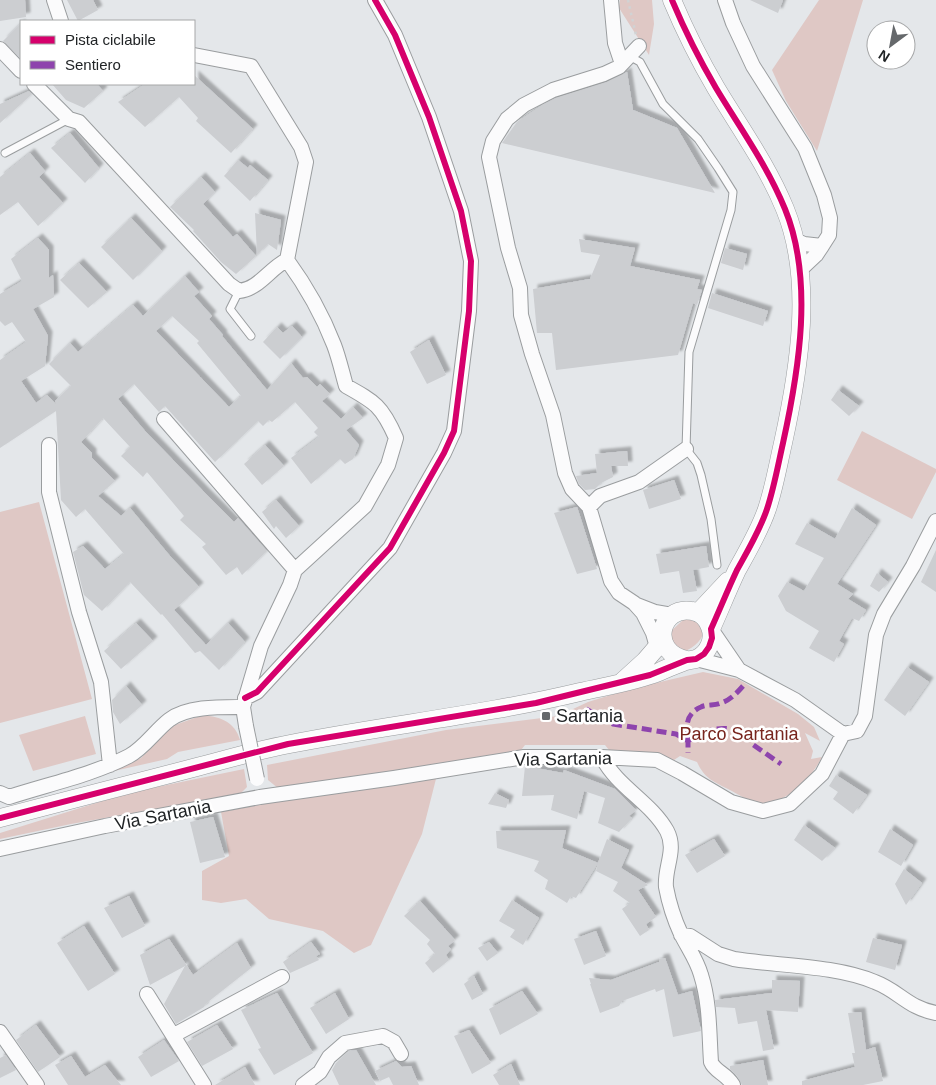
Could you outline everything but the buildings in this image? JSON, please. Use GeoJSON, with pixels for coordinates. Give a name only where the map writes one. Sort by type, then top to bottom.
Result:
{"type":"FeatureCollection","features":[{"type":"Feature","properties":{"kind":"street"},"geometry":{"type":"LineString","coordinates":[[54,0],[60,20]]}},
{"type":"Feature","properties":{"kind":"street"},"geometry":{"type":"LineString","coordinates":[[0,793],[9,797],[110,765],[132,755],[170,719],[191,710],[244,703],[257,692],[390,548],[444,453],[454,431],[469,311],[470,261],[462,210],[426,108],[395,34],[375,0]]}},
{"type":"Feature","properties":{"kind":"street"},"geometry":{"type":"LineString","coordinates":[[611,0],[615,43],[621,61],[619,67]]}},
{"type":"Feature","properties":{"kind":"street"},"geometry":{"type":"LineString","coordinates":[[0,818],[288,744],[536,703],[650,675],[704,654],[710,646],[712,628],[736,571],[756,535],[767,508],[791,404],[799,357],[802,313],[797,248],[786,210],[765,166],[716,89],[693,47],[672,0]]}},
{"type":"Feature","properties":{"kind":"street"},"geometry":{"type":"LineString","coordinates":[[725,0],[733,23],[754,66],[805,148],[821,187],[830,218],[828,235],[822,246],[816,255],[799,271]]}},
{"type":"Feature","properties":{"kind":"street"},"geometry":{"type":"LineString","coordinates":[[0,49],[20,70]]}},
{"type":"Feature","properties":{"kind":"street"},"geometry":{"type":"LineString","coordinates":[[634,51],[619,67],[604,74],[553,90],[524,105],[507,119],[493,141],[489,157],[508,248],[520,288],[521,315],[553,415],[565,473],[572,489],[589,507],[612,581],[619,593],[634,604],[649,622],[660,643],[671,654],[679,658],[739,670],[794,700],[843,734]]}},
{"type":"Feature","properties":{"kind":"street"},"geometry":{"type":"LineString","coordinates":[[195,55],[251,66],[301,147],[306,162],[287,260],[305,285],[319,312],[334,345],[346,386],[373,401],[388,418],[396,438],[388,464],[365,506],[295,570],[290,585],[261,646],[244,703],[246,726],[260,797]]}},
{"type":"Feature","properties":{"kind":"street"},"geometry":{"type":"LineString","coordinates":[[35,85],[69,120],[79,122],[229,284],[239,292],[250,290],[278,264],[287,260]]}},
{"type":"Feature","properties":{"kind":"street"},"geometry":{"type":"LineString","coordinates":[[795,240],[804,244],[822,246]]}},
{"type":"Feature","properties":{"kind":"street"},"geometry":{"type":"LineString","coordinates":[[164,419],[295,570]]}},
{"type":"Feature","properties":{"kind":"street"},"geometry":{"type":"LineString","coordinates":[[50,445],[49,492],[79,612],[101,682],[110,765]]}},
{"type":"Feature","properties":{"kind":"street"},"geometry":{"type":"LineString","coordinates":[[589,507],[600,496],[639,482],[686,449]]}},
{"type":"Feature","properties":{"kind":"street","name":"Via Sartania"},"geometry":{"type":"LineString","coordinates":[[0,849],[105,826],[260,797],[524,758],[602,757],[657,760],[731,802],[763,811],[790,804],[822,774],[843,734],[857,731],[865,716],[876,635],[884,614],[913,566],[936,521]]}},
{"type":"Feature","properties":{"kind":"street"},"geometry":{"type":"LineString","coordinates":[[698,613],[736,571]]}},
{"type":"Feature","properties":{"kind":"street"},"geometry":{"type":"LineString","coordinates":[[634,604],[655,612],[672,615]]}},
{"type":"Feature","properties":{"kind":"street"},"geometry":{"type":"LineString","coordinates":[[621,682],[660,643],[666,622],[672,615],[680,611],[690,610],[707,619],[739,670]]}},
{"type":"Feature","properties":{"kind":"street"},"geometry":{"type":"LineString","coordinates":[[602,757],[615,777],[654,813],[668,833],[672,851],[666,885],[671,908],[681,935],[701,974],[708,999],[711,1062],[716,1070],[728,1078],[733,1085]]}},
{"type":"Feature","properties":{"kind":"street"},"geometry":{"type":"LineString","coordinates":[[681,935],[690,936],[718,954],[734,959],[840,972],[875,982],[915,1007],[936,1013]]}},
{"type":"Feature","properties":{"kind":"street"},"geometry":{"type":"LineString","coordinates":[[174,1035],[282,977]]}},
{"type":"Feature","properties":{"kind":"street"},"geometry":{"type":"LineString","coordinates":[[147,994],[204,1085]]}},
{"type":"Feature","properties":{"kind":"street"},"geometry":{"type":"LineString","coordinates":[[0,1032],[37,1085]]}},
{"type":"Feature","properties":{"kind":"street"},"geometry":{"type":"LineString","coordinates":[[304,1085],[320,1072],[330,1057],[345,1043],[383,1036],[394,1042],[401,1054]]}},
{"type":"Feature","properties":{"kind":"lane"},"geometry":{"type":"LineString","coordinates":[[634,51],[663,104],[698,139],[733,192],[731,210],[689,352],[686,449],[697,463],[701,475],[711,519],[717,565]]}},
{"type":"Feature","properties":{"kind":"lane"},"geometry":{"type":"LineString","coordinates":[[5,153],[69,120]]}},
{"type":"Feature","properties":{"kind":"lane"},"geometry":{"type":"LineString","coordinates":[[239,292],[230,309],[251,336]]}},
{"type":"Feature","properties":{"kind":"path"},"geometry":{"type":"LineString","coordinates":[[628,0],[634,51]]}},
{"type":"Feature","properties":{"kind":"green space"},"geometry":{"type":"Polygon","coordinates":[[[620,0],[652,0],[654,24],[649,55],[619,8],[620,0]]]}},
{"type":"Feature","properties":{"kind":"green space"},"geometry":{"type":"Polygon","coordinates":[[[819,0],[863,0],[817,151],[786,101],[772,70],[819,0]]]}},
{"type":"Feature","properties":{"kind":"green space"},"geometry":{"type":"Polygon","coordinates":[[[862,431],[936,469],[912,519],[837,480],[862,431]]]}},
{"type":"Feature","properties":{"kind":"green space"},"geometry":{"type":"Polygon","coordinates":[[[39,502],[92,699],[0,723],[0,512],[39,502]]]}},
{"type":"Feature","properties":{"kind":"green space"},"geometry":{"type":"Polygon","coordinates":[[[689,617],[696,620],[704,632],[701,639],[695,645],[681,652],[670,645],[670,632],[689,617]]]}},
{"type":"Feature","properties":{"kind":"green space","name":"Parco Sartania"},"geometry":{"type":"Polygon","coordinates":[[[703,672],[738,679],[798,714],[814,727],[820,741],[805,733],[813,751],[811,759],[822,757],[811,774],[797,789],[779,800],[760,804],[748,800],[714,782],[706,776],[697,762],[680,756],[674,760],[657,755],[609,750],[605,745],[525,745],[521,750],[279,789],[268,780],[267,765],[446,730],[558,716],[588,702],[630,689],[703,672]]]}},
{"type":"Feature","properties":{"kind":"green space"},"geometry":{"type":"Polygon","coordinates":[[[203,715],[216,717],[231,725],[240,740],[178,752],[167,759],[114,771],[141,758],[172,726],[203,715]]]}},
{"type":"Feature","properties":{"kind":"green space"},"geometry":{"type":"Polygon","coordinates":[[[85,716],[96,754],[33,771],[19,735],[85,716]]]}},
{"type":"Feature","properties":{"kind":"green space"},"geometry":{"type":"Polygon","coordinates":[[[244,769],[247,787],[240,794],[71,824],[0,839],[0,833],[128,793],[244,769]]]}},
{"type":"Feature","properties":{"kind":"green space"},"geometry":{"type":"Polygon","coordinates":[[[438,771],[422,834],[371,945],[354,953],[323,931],[269,919],[246,899],[221,903],[202,900],[202,871],[229,856],[221,812],[438,771]]]}},
{"type":"Feature","properties":{"kind":"marked path"},"geometry":{"type":"LineString","coordinates":[[743,686],[727,700],[719,704],[703,706],[692,713],[687,726],[688,741],[712,730],[735,730],[752,738],[752,744],[781,764]]}},
{"type":"Feature","properties":{"kind":"marked path"},"geometry":{"type":"LineString","coordinates":[[586,709],[613,724],[676,734],[688,741],[688,753]]}},
{"type":"Feature","properties":{"kind":"cycle path"},"geometry":{"type":"LineString","coordinates":[[245,698],[257,692],[390,548],[444,453],[454,431],[469,311],[471,261],[461,211],[429,117],[395,35],[375,0]]}},
{"type":"Feature","properties":{"kind":"cycle path"},"geometry":{"type":"LineString","coordinates":[[0,818],[288,744],[536,703],[650,675],[687,660],[696,659],[704,654],[712,638],[711,629],[737,570],[761,525],[772,493],[794,386],[801,325],[801,295],[799,265],[794,236],[785,209],[762,162],[704,66],[672,0]]}},
{"type":"Feature","properties":{"kind":"place","name":"Sartania"},"geometry":{"type":"Point","coordinates":[546,716]}}]}
